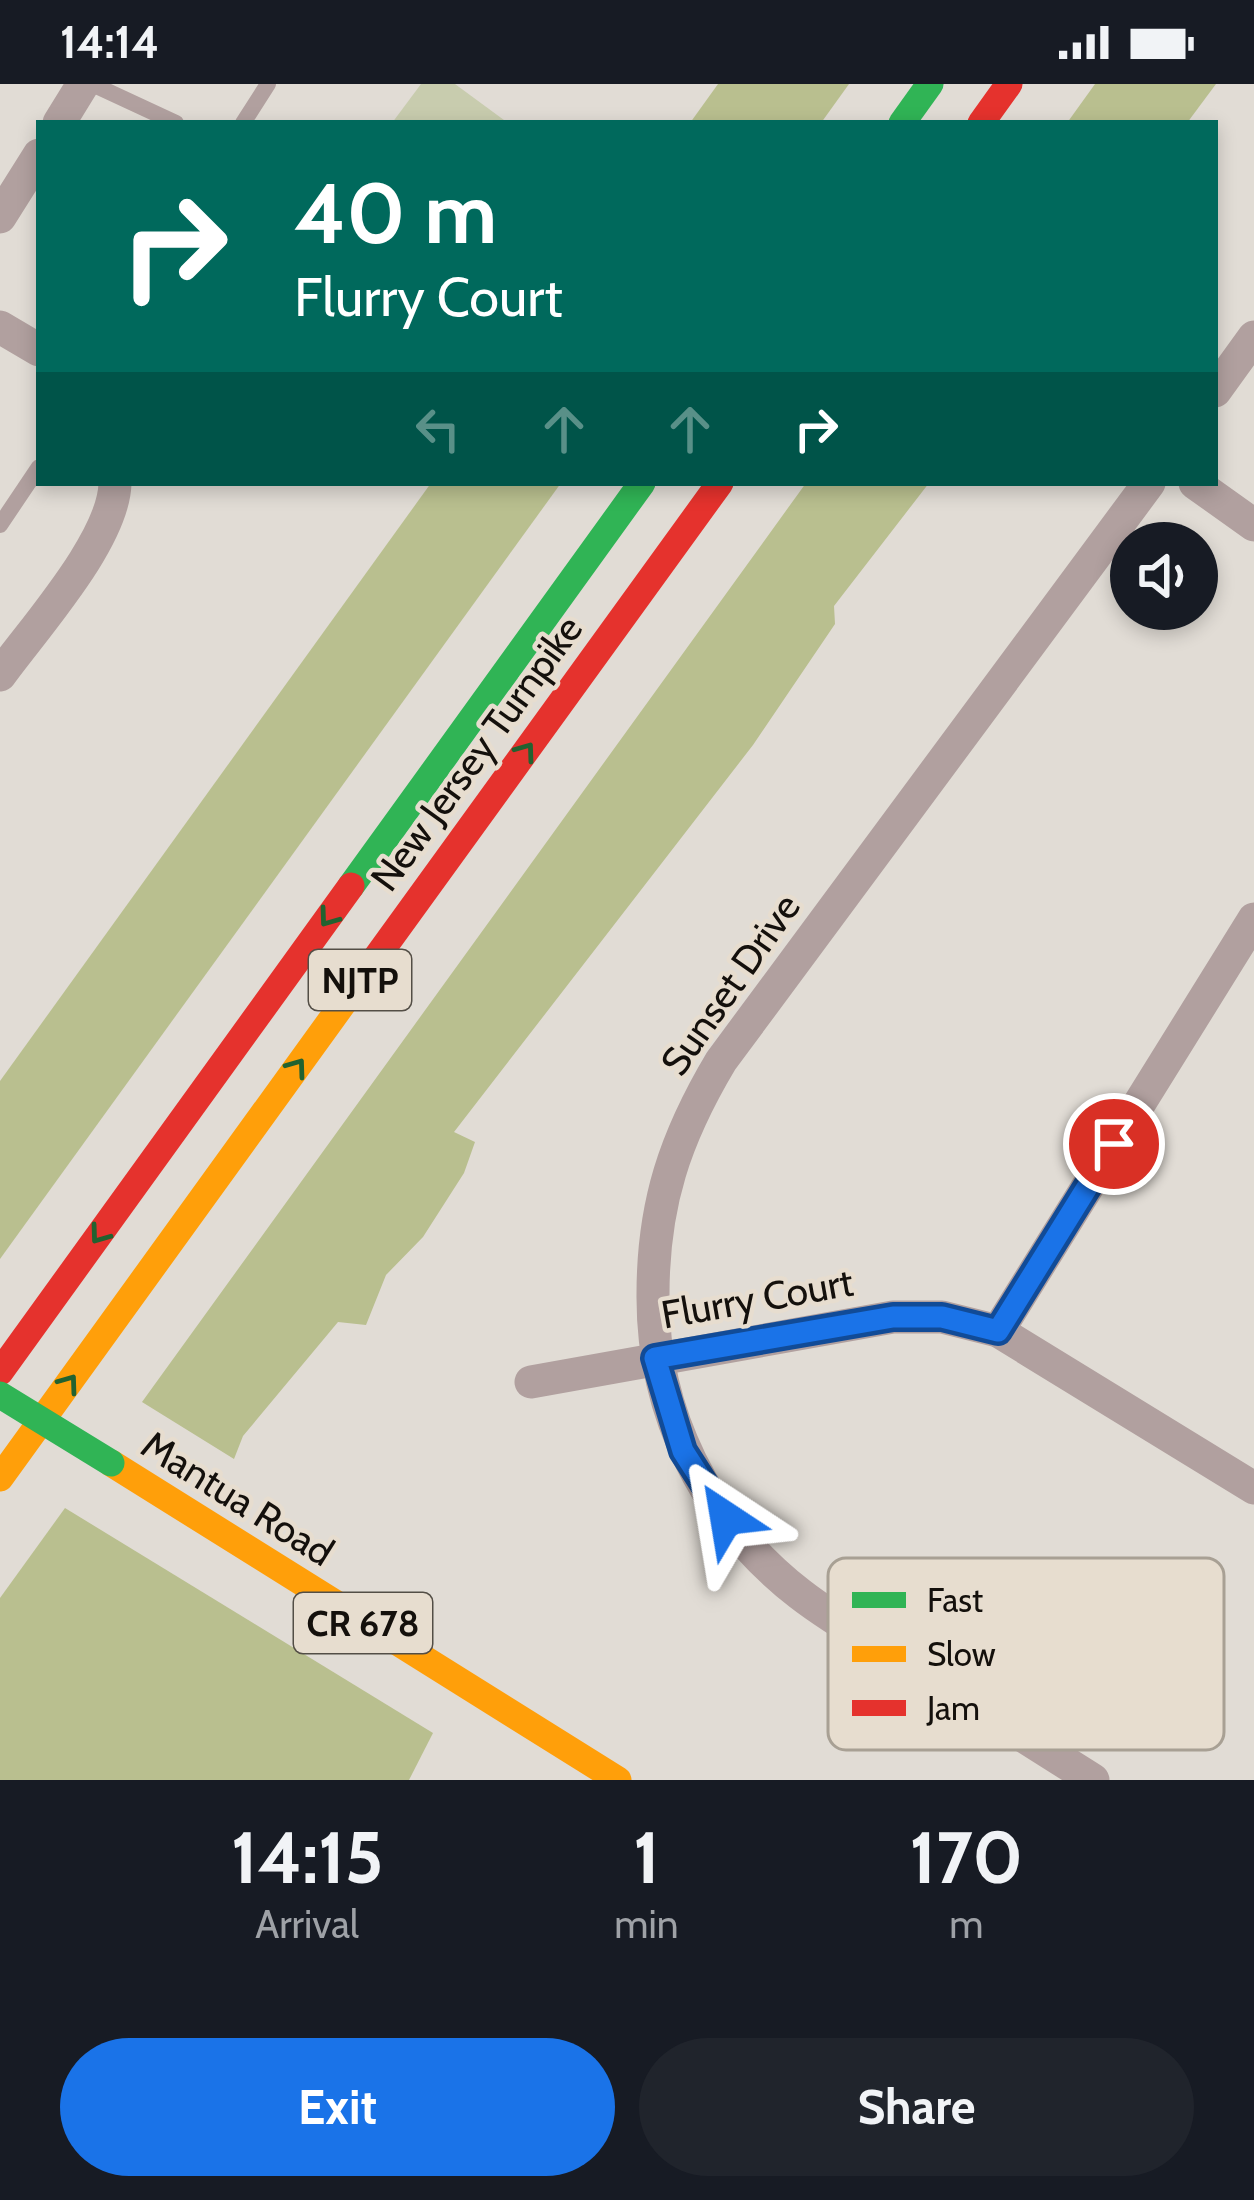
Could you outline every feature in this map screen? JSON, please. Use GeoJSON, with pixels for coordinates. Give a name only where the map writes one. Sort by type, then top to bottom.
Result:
{"type":"FeatureCollection","features":[{"type":"Feature","properties":{"kind":"main road"},"geometry":{"type":"LineString","coordinates":[[904,120],[930,84]]}},
{"type":"Feature","properties":{"kind":"main road"},"geometry":{"type":"LineString","coordinates":[[983,120],[1009,84]]}},
{"type":"Feature","properties":{"kind":"main road","name":"New Jersey Turnpike"},"geometry":{"type":"LineString","coordinates":[[0,1372],[640,486]]}},
{"type":"Feature","properties":{"kind":"main road","name":"New Jersey Turnpike"},"geometry":{"type":"LineString","coordinates":[[0,1478],[718,486]]}},
{"type":"Feature","properties":{"kind":"main road","name":"Mantua Road"},"geometry":{"type":"LineString","coordinates":[[0,1395],[617,1780]]}},
{"type":"Feature","properties":{"kind":"street"},"geometry":{"type":"LineString","coordinates":[[60,120],[83,84]]}},
{"type":"Feature","properties":{"kind":"street"},"geometry":{"type":"LineString","coordinates":[[0,218],[36,159]]}},
{"type":"Feature","properties":{"kind":"street"},"geometry":{"type":"LineString","coordinates":[[0,327],[36,348]]}},
{"type":"Feature","properties":{"kind":"street"},"geometry":{"type":"LineString","coordinates":[[1218,388],[1254,338]]}},
{"type":"Feature","properties":{"kind":"street"},"geometry":{"type":"LineString","coordinates":[[0,675],[96,543],[115,501],[115,486]]}},
{"type":"Feature","properties":{"kind":"street","name":"Sunset Drive"},"geometry":{"type":"LineString","coordinates":[[828,1614],[778,1576],[710,1497],[683,1451],[655,1358],[655,1229],[680,1137],[701,1094],[744,1028],[1146,486]]}},
{"type":"Feature","properties":{"kind":"street"},"geometry":{"type":"LineString","coordinates":[[1199,486],[1254,525]]}},
{"type":"Feature","properties":{"kind":"street"},"geometry":{"type":"LineString","coordinates":[[998,1331],[1254,919]]}},
{"type":"Feature","properties":{"kind":"street","name":"Flurry Court"},"geometry":{"type":"LineString","coordinates":[[531,1382],[893,1317],[942,1317],[998,1331],[1254,1488]]}},
{"type":"Feature","properties":{"kind":"street","name":"Sunset Drive"},"geometry":{"type":"LineString","coordinates":[[1045,1750],[1093,1780]]}},
{"type":"Feature","properties":{"kind":"lane"},"geometry":{"type":"LineString","coordinates":[[92,84],[170,120]]}},
{"type":"Feature","properties":{"kind":"lane"},"geometry":{"type":"LineString","coordinates":[[245,120],[268,84]]}},
{"type":"Feature","properties":{"kind":"lane"},"geometry":{"type":"LineString","coordinates":[[0,525],[36,471]]}},
{"type":"Feature","properties":{"kind":"green space"},"geometry":{"type":"Polygon","coordinates":[[[421,84],[455,84],[504,120],[394,120],[421,84]]]}},
{"type":"Feature","properties":{"kind":"green space"},"geometry":{"type":"Polygon","coordinates":[[[718,84],[849,84],[823,120],[692,120],[718,84]]]}},
{"type":"Feature","properties":{"kind":"green space"},"geometry":{"type":"Polygon","coordinates":[[[1095,84],[1216,84],[1189,120],[1069,120],[1095,84]]]}},
{"type":"Feature","properties":{"kind":"green space"},"geometry":{"type":"Polygon","coordinates":[[[429,486],[559,486],[0,1259],[0,1081],[429,486]]]}},
{"type":"Feature","properties":{"kind":"green space"},"geometry":{"type":"Polygon","coordinates":[[[804,486],[927,486],[834,606],[835,624],[753,745],[454,1132],[475,1142],[464,1173],[423,1237],[386,1275],[366,1325],[338,1322],[243,1436],[234,1459],[142,1402],[804,486]]]}},
{"type":"Feature","properties":{"kind":"green space"},"geometry":{"type":"Polygon","coordinates":[[[65,1508],[433,1733],[409,1780],[0,1780],[0,1598],[65,1508]]]}},
{"type":"Feature","properties":{"kind":"traffic: fast"},"geometry":{"type":"LineString","coordinates":[[904,120],[930,84]]}},
{"type":"Feature","properties":{"kind":"traffic: fast"},"geometry":{"type":"LineString","coordinates":[[351,886],[640,486]]}},
{"type":"Feature","properties":{"kind":"traffic: fast"},"geometry":{"type":"LineString","coordinates":[[0,1395],[111,1463]]}},
{"type":"Feature","properties":{"kind":"traffic: slow"},"geometry":{"type":"LineString","coordinates":[[0,1478],[368,969]]}},
{"type":"Feature","properties":{"kind":"traffic: slow"},"geometry":{"type":"LineString","coordinates":[[111,1463],[618,1780]]}},
{"type":"Feature","properties":{"kind":"traffic: jam"},"geometry":{"type":"LineString","coordinates":[[983,120],[1009,84]]}},
{"type":"Feature","properties":{"kind":"traffic: jam"},"geometry":{"type":"LineString","coordinates":[[368,969],[718,486]]}},
{"type":"Feature","properties":{"kind":"traffic: jam"},"geometry":{"type":"LineString","coordinates":[[0,1372],[351,886]]}},
{"type":"Feature","properties":{"kind":"route"},"geometry":{"type":"LineString","coordinates":[[726,1518],[683,1451],[655,1358],[893,1317],[942,1317],[998,1331],[1114,1144]]}}]}
